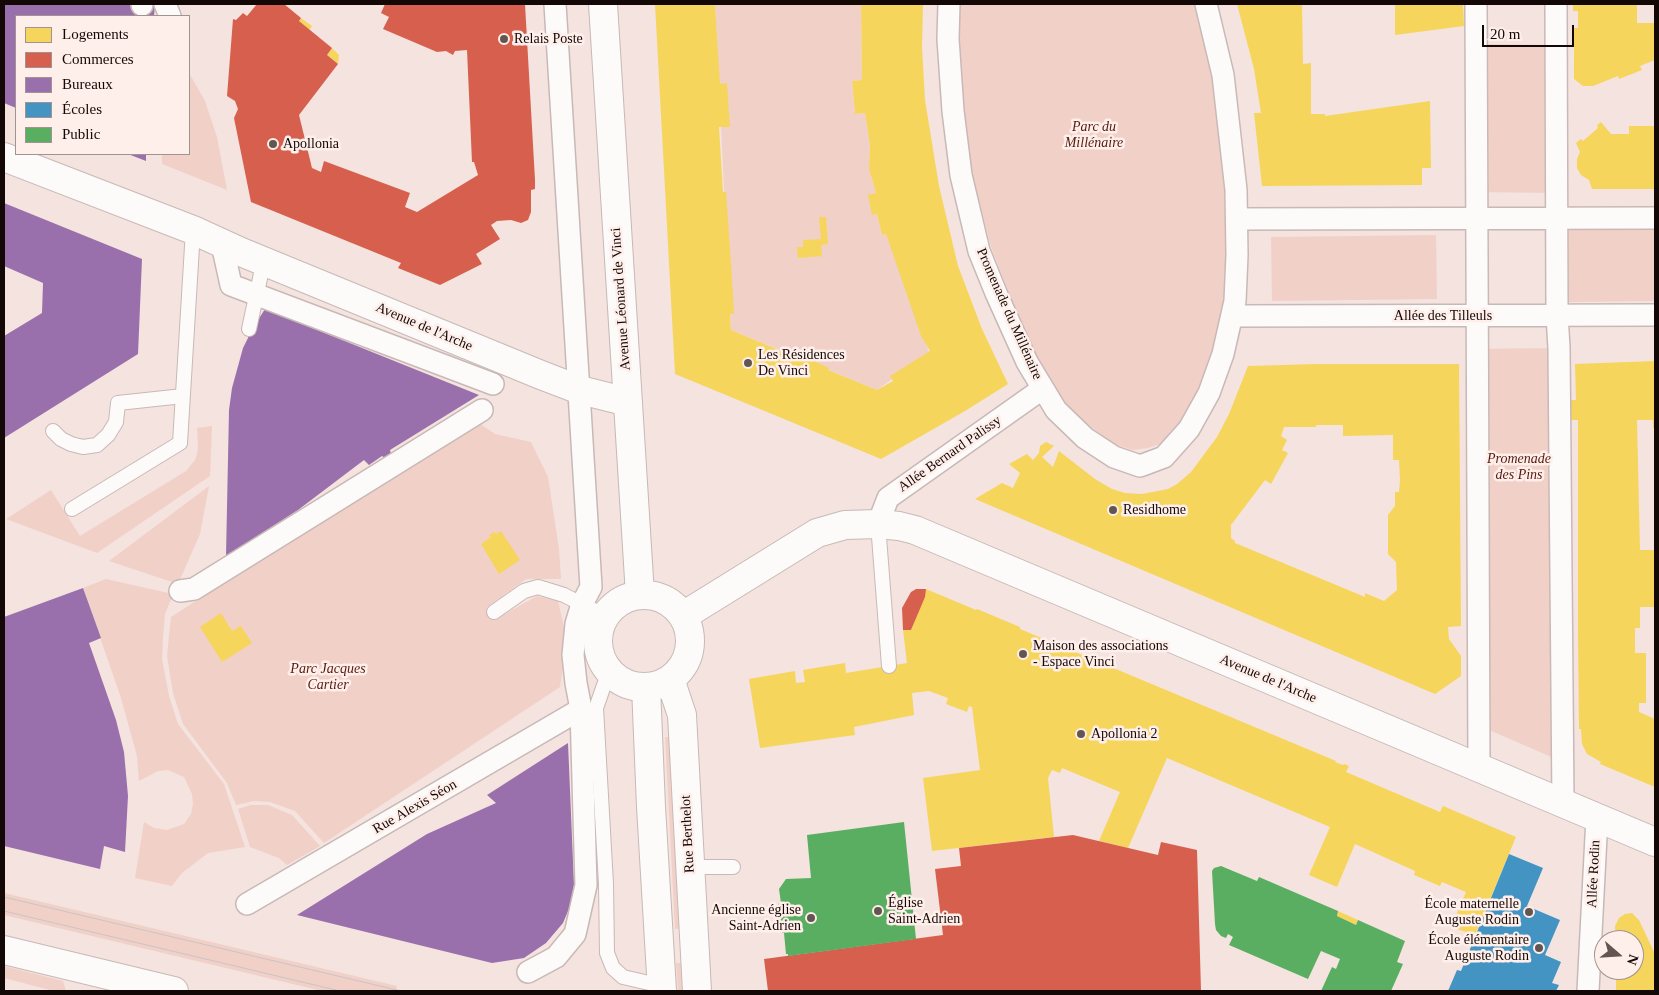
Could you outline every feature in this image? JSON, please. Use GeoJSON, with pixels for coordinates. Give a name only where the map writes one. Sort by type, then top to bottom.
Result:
{"type":"FeatureCollection","features":[{"type":"Feature","properties":{"kind":"street"},"geometry":{"type":"LineString","coordinates":[[528,972],[556,957],[575,934],[586,886],[582,709],[576,683],[573,655],[576,624],[593,610],[614,606],[626,599],[640,595],[656,596],[664,599],[683,616],[689,632],[690,650],[683,667],[658,683],[632,686],[619,680],[609,671],[601,659],[598,644],[599,630],[593,610],[591,586],[555,4]]}},
{"type":"Feature","properties":{"kind":"street","name":"Avenue Léonard de Vinci"},"geometry":{"type":"LineString","coordinates":[[603,4],[640,595]]}},
{"type":"Feature","properties":{"kind":"street","name":"Promenade du Millénaire"},"geometry":{"type":"LineString","coordinates":[[949,4],[948,39],[952,111],[961,175],[979,252],[1027,362],[1056,410],[1085,438],[1114,457],[1140,466],[1164,457],[1190,429],[1209,393],[1223,354],[1235,301],[1237,255],[1236,190],[1223,75],[1206,4]]}},
{"type":"Feature","properties":{"kind":"street"},"geometry":{"type":"LineString","coordinates":[[1476,4],[1479,767]]}},
{"type":"Feature","properties":{"kind":"street"},"geometry":{"type":"LineString","coordinates":[[1556,4],[1556,218],[1557,315],[1560,348],[1563,802]]}},
{"type":"Feature","properties":{"kind":"street","name":"Avenue de l'Arche"},"geometry":{"type":"LineString","coordinates":[[4,157],[193,230],[222,244],[541,375],[580,390],[628,402]]}},
{"type":"Feature","properties":{"kind":"street"},"geometry":{"type":"LineString","coordinates":[[1237,219],[1655,218]]}},
{"type":"Feature","properties":{"kind":"street","name":"Avenue de l'Arche"},"geometry":{"type":"LineString","coordinates":[[222,244],[231,286],[493,384]]}},
{"type":"Feature","properties":{"kind":"street","name":"Allée des Tilleuls"},"geometry":{"type":"LineString","coordinates":[[1232,316],[1655,315]]}},
{"type":"Feature","properties":{"kind":"street","name":"Allée Bernard Palissy"},"geometry":{"type":"LineString","coordinates":[[878,524],[888,498],[1042,389]]}},
{"type":"Feature","properties":{"kind":"street"},"geometry":{"type":"LineString","coordinates":[[180,591],[194,588],[482,410]]}},
{"type":"Feature","properties":{"kind":"street"},"geometry":{"type":"LineString","coordinates":[[683,616],[817,532],[845,525],[878,524]]}},
{"type":"Feature","properties":{"kind":"street","name":"Avenue de l'Arche"},"geometry":{"type":"LineString","coordinates":[[878,524],[915,530],[1655,842]]}},
{"type":"Feature","properties":{"kind":"street"},"geometry":{"type":"LineString","coordinates":[[658,683],[651,807],[662,989]]}},
{"type":"Feature","properties":{"kind":"street","name":"Rue Berthelot"},"geometry":{"type":"LineString","coordinates":[[658,683],[682,715],[697,991]]}},
{"type":"Feature","properties":{"kind":"street","name":"Rue Alexis Séon"},"geometry":{"type":"LineString","coordinates":[[247,904],[582,709]]}},
{"type":"Feature","properties":{"kind":"street","name":"Allée Rodin"},"geometry":{"type":"LineString","coordinates":[[1588,991],[1597,817]]}},
{"type":"Feature","properties":{"kind":"street"},"geometry":{"type":"LineString","coordinates":[[4,950],[174,991]]}},
{"type":"Feature","properties":{"kind":"street"},"geometry":{"type":"LineString","coordinates":[[70,966],[80,991]]}},
{"type":"Feature","properties":{"kind":"lane"},"geometry":{"type":"LineString","coordinates":[[72,508],[180,443],[193,230]]}},
{"type":"Feature","properties":{"kind":"lane"},"geometry":{"type":"LineString","coordinates":[[249,329],[264,260]]}},
{"type":"Feature","properties":{"kind":"lane"},"geometry":{"type":"LineString","coordinates":[[53,431],[61,439],[71,444],[83,447],[97,444],[108,435],[116,422],[118,403],[183,396]]}},
{"type":"Feature","properties":{"kind":"lane"},"geometry":{"type":"LineString","coordinates":[[878,524],[889,666]]}},
{"type":"Feature","properties":{"kind":"lane"},"geometry":{"type":"LineString","coordinates":[[494,612],[524,591],[538,587],[564,594],[593,610]]}},
{"type":"Feature","properties":{"kind":"lane"},"geometry":{"type":"LineString","coordinates":[[609,671],[596,708],[606,884],[607,953],[613,968],[623,977],[662,989]]}},
{"type":"Feature","properties":{"kind":"lane"},"geometry":{"type":"LineString","coordinates":[[690,867],[733,867]]}},
{"type":"Feature","properties":{"kind":"green space"},"geometry":{"type":"Polygon","coordinates":[[[715,4],[861,4],[862,80],[852,81],[855,114],[865,113],[870,146],[869,169],[876,193],[872,215],[877,214],[882,235],[886,234],[929,352],[877,390],[731,330],[715,4]]]}},
{"type":"Feature","properties":{"kind":"green space","name":"Parc du Millénaire"},"geometry":{"type":"Polygon","coordinates":[[[957,4],[1196,4],[1217,101],[1226,172],[1226,284],[1221,316],[1203,384],[1186,417],[1163,443],[1133,450],[1114,444],[1085,422],[1060,398],[1045,377],[1021,324],[991,247],[970,165],[958,90],[957,4]]]}},
{"type":"Feature","properties":{"kind":"green space"},"geometry":{"type":"Polygon","coordinates":[[[1476,44],[1556,45],[1556,193],[1476,192],[1476,44]]]}},
{"type":"Feature","properties":{"kind":"green space"},"geometry":{"type":"Polygon","coordinates":[[[190,75],[205,101],[217,137],[227,190],[162,164],[162,155],[190,155],[190,75]]]}},
{"type":"Feature","properties":{"kind":"green space"},"geometry":{"type":"Polygon","coordinates":[[[1655,227],[1655,301],[1568,302],[1568,228],[1655,227]]]}},
{"type":"Feature","properties":{"kind":"green space"},"geometry":{"type":"Polygon","coordinates":[[[1436,235],[1437,299],[1272,301],[1271,237],[1436,235]]]}},
{"type":"Feature","properties":{"kind":"green space","name":"Promenade des Pins"},"geometry":{"type":"Polygon","coordinates":[[[1559,348],[1563,762],[1480,726],[1476,349],[1559,348]]]}},
{"type":"Feature","properties":{"kind":"green space","name":"Parc Jacques Cartier"},"geometry":{"type":"Polygon","coordinates":[[[476,421],[495,434],[531,442],[548,477],[559,549],[561,579],[526,579],[486,608],[494,620],[537,596],[558,601],[567,640],[560,687],[324,843],[295,811],[270,802],[254,801],[236,805],[227,783],[183,724],[173,693],[167,656],[171,617],[476,421]]]}},
{"type":"Feature","properties":{"kind":"green space"},"geometry":{"type":"Polygon","coordinates":[[[212,426],[210,476],[97,553],[6,519],[51,490],[80,536],[186,471],[195,460],[197,454],[197,428],[212,426]]]}},
{"type":"Feature","properties":{"kind":"green space"},"geometry":{"type":"Polygon","coordinates":[[[209,486],[200,534],[178,584],[109,561],[209,486]]]}},
{"type":"Feature","properties":{"kind":"green space"},"geometry":{"type":"Polygon","coordinates":[[[106,579],[173,594],[165,614],[162,659],[169,696],[178,724],[224,784],[245,847],[208,853],[182,873],[172,886],[135,878],[144,822],[154,828],[167,830],[184,824],[191,814],[192,794],[184,777],[168,770],[158,771],[139,781],[137,756],[121,698],[83,588],[106,579]]]}},
{"type":"Feature","properties":{"kind":"green space"},"geometry":{"type":"Polygon","coordinates":[[[665,737],[675,737],[685,928],[675,929],[665,737]]]}},
{"type":"Feature","properties":{"kind":"green space"},"geometry":{"type":"Polygon","coordinates":[[[251,805],[268,805],[292,815],[320,846],[287,865],[279,858],[250,847],[238,809],[251,805]]]}},
{"type":"Feature","properties":{"kind":"green space"},"geometry":{"type":"Polygon","coordinates":[[[4,893],[397,986],[396,991],[322,991],[4,915],[4,893]]]}},
{"type":"Feature","properties":{"kind":"green space"},"geometry":{"type":"Polygon","coordinates":[[[676,963],[687,963],[688,991],[678,991],[676,963]]]}},
{"type":"Feature","properties":{"kind":"green space"},"geometry":{"type":"Polygon","coordinates":[[[4,966],[63,981],[66,991],[54,991],[4,978],[4,966]]]}},
{"type":"Feature","properties":{"kind":"building: Logements"},"geometry":{"type":"Polygon","coordinates":[[[655,4],[715,4],[720,84],[727,83],[730,127],[719,127],[723,192],[726,192],[731,263],[734,314],[730,314],[731,330],[798,358],[800,355],[829,368],[828,370],[877,390],[893,381],[890,376],[930,351],[921,336],[886,234],[882,235],[877,214],[872,215],[868,195],[876,193],[869,169],[870,146],[865,113],[855,114],[852,81],[862,80],[861,4],[923,4],[922,47],[925,100],[939,186],[958,266],[982,329],[1008,384],[881,459],[675,374],[655,4]]]}},
{"type":"Feature","properties":{"kind":"building: Logements"},"geometry":{"type":"Polygon","coordinates":[[[1237,4],[1302,4],[1303,64],[1311,63],[1311,114],[1325,114],[1325,116],[1430,101],[1431,168],[1422,168],[1422,185],[1262,186],[1254,113],[1261,113],[1254,69],[1237,4]]]}},
{"type":"Feature","properties":{"kind":"building: Logements"},"geometry":{"type":"Polygon","coordinates":[[[1395,4],[1463,4],[1464,26],[1395,35],[1395,4]]]}},
{"type":"Feature","properties":{"kind":"building: Logements"},"geometry":{"type":"Polygon","coordinates":[[[1573,4],[1637,4],[1637,23],[1655,23],[1655,60],[1640,66],[1642,70],[1619,79],[1618,76],[1593,86],[1583,86],[1574,79],[1574,28],[1578,28],[1578,11],[1573,11],[1573,4]]]}},
{"type":"Feature","properties":{"kind":"building: Logements"},"geometry":{"type":"Polygon","coordinates":[[[301,18],[312,26],[309,30],[299,21],[301,18]]]}},
{"type":"Feature","properties":{"kind":"building: Logements"},"geometry":{"type":"Polygon","coordinates":[[[332,48],[339,55],[338,64],[327,55],[332,48]]]}},
{"type":"Feature","properties":{"kind":"building: Logements"},"geometry":{"type":"Polygon","coordinates":[[[1601,122],[1611,134],[1629,134],[1629,126],[1655,126],[1655,189],[1592,189],[1589,180],[1581,175],[1577,168],[1577,159],[1580,152],[1576,143],[1581,139],[1583,141],[1598,128],[1597,125],[1601,122]]]}},
{"type":"Feature","properties":{"kind":"building: Logements"},"geometry":{"type":"Polygon","coordinates":[[[819,217],[826,217],[828,244],[821,245],[822,256],[798,258],[797,247],[803,247],[803,240],[821,239],[819,217]]]}},
{"type":"Feature","properties":{"kind":"building: Logements"},"geometry":{"type":"Polygon","coordinates":[[[1655,361],[1655,428],[1653,428],[1653,420],[1637,420],[1640,550],[1655,550],[1655,607],[1640,607],[1640,628],[1635,628],[1635,653],[1646,653],[1646,703],[1639,703],[1639,712],[1655,719],[1655,787],[1600,764],[1601,762],[1587,754],[1582,744],[1581,729],[1579,729],[1578,420],[1569,420],[1568,400],[1576,400],[1575,364],[1655,361]]]}},
{"type":"Feature","properties":{"kind":"building: Logements"},"geometry":{"type":"Polygon","coordinates":[[[1459,364],[1461,626],[1448,627],[1449,639],[1461,656],[1461,676],[1435,694],[975,499],[1002,483],[1013,488],[1020,473],[1009,464],[1027,454],[1033,460],[1039,453],[1040,446],[1046,442],[1054,446],[1042,457],[1053,467],[1059,451],[1095,479],[1112,489],[1125,493],[1142,494],[1168,489],[1191,472],[1217,437],[1229,414],[1248,366],[1459,364]],[[1343,425],[1284,427],[1281,436],[1287,440],[1282,450],[1288,453],[1271,484],[1265,480],[1231,525],[1231,538],[1235,543],[1365,597],[1365,593],[1384,601],[1397,590],[1396,562],[1388,554],[1388,515],[1395,506],[1395,492],[1399,492],[1399,460],[1393,460],[1393,435],[1343,436],[1343,425]]]}},
{"type":"Feature","properties":{"kind":"building: Logements"},"geometry":{"type":"Polygon","coordinates":[[[501,531],[520,560],[499,574],[481,544],[491,537],[489,535],[501,531]]]}},
{"type":"Feature","properties":{"kind":"building: Logements"},"geometry":{"type":"Polygon","coordinates":[[[926,589],[1020,627],[1020,629],[1335,762],[1349,766],[1346,772],[1440,812],[1443,806],[1516,837],[1475,935],[1451,927],[1466,892],[1442,882],[1440,886],[1414,875],[1415,871],[1355,844],[1337,887],[1309,875],[1330,827],[1167,758],[1128,848],[1099,841],[1120,792],[1062,768],[1060,773],[1052,770],[1048,778],[1054,837],[932,851],[923,778],[980,770],[972,707],[969,706],[967,712],[946,704],[948,698],[929,691],[912,693],[914,715],[854,727],[855,735],[760,748],[749,679],[795,671],[796,683],[805,682],[803,670],[845,663],[846,673],[907,663],[903,630],[911,630],[926,589]]]}},
{"type":"Feature","properties":{"kind":"building: Logements"},"geometry":{"type":"Polygon","coordinates":[[[221,613],[232,631],[241,626],[252,643],[222,662],[200,627],[221,613]]]}},
{"type":"Feature","properties":{"kind":"building: Logements"},"geometry":{"type":"Polygon","coordinates":[[[1338,911],[1358,920],[1356,925],[1337,916],[1338,911]]]}},
{"type":"Feature","properties":{"kind":"building: Logements"},"geometry":{"type":"Polygon","coordinates":[[[1632,913],[1639,920],[1644,930],[1615,930],[1619,918],[1625,914],[1632,913]]]}},
{"type":"Feature","properties":{"kind":"building: Logements"},"geometry":{"type":"Polygon","coordinates":[[[1644,931],[1655,954],[1655,991],[1616,991],[1616,980],[1644,980],[1644,931]]]}},
{"type":"Feature","properties":{"kind":"building: Commerces","name":"Apollonia"},"geometry":{"type":"Polygon","coordinates":[[[257,4],[284,4],[301,18],[299,21],[332,48],[327,55],[338,64],[299,115],[312,168],[321,172],[324,161],[410,193],[405,207],[417,212],[478,175],[474,162],[472,162],[467,50],[455,51],[453,55],[446,51],[437,52],[383,29],[389,17],[381,13],[385,4],[525,4],[535,180],[535,189],[531,190],[531,212],[528,220],[521,223],[511,220],[497,221],[491,225],[500,239],[476,254],[482,264],[440,285],[398,268],[401,263],[251,202],[234,118],[238,109],[235,101],[227,96],[233,19],[236,20],[243,13],[247,16],[257,4]]]}},
{"type":"Feature","properties":{"kind":"building: Commerces"},"geometry":{"type":"Polygon","coordinates":[[[916,589],[926,589],[925,597],[911,630],[903,630],[902,608],[911,592],[916,589]]]}},
{"type":"Feature","properties":{"kind":"building: Commerces"},"geometry":{"type":"Polygon","coordinates":[[[1073,835],[1158,855],[1161,842],[1197,850],[1201,991],[768,991],[764,959],[943,935],[935,869],[961,866],[959,848],[1073,835]]]}},
{"type":"Feature","properties":{"kind":"building: Bureaux"},"geometry":{"type":"Polygon","coordinates":[[[4,4],[155,5],[154,15],[15,15],[15,108],[4,103],[4,4]]]}},
{"type":"Feature","properties":{"kind":"building: Bureaux"},"geometry":{"type":"Polygon","coordinates":[[[131,155],[146,155],[146,161],[131,155]]]}},
{"type":"Feature","properties":{"kind":"building: Bureaux"},"geometry":{"type":"Polygon","coordinates":[[[4,203],[142,259],[138,354],[4,438],[4,336],[42,313],[43,283],[4,266],[4,203]]]}},
{"type":"Feature","properties":{"kind":"building: Bureaux"},"geometry":{"type":"Polygon","coordinates":[[[265,309],[479,395],[390,450],[389,458],[382,456],[369,465],[364,460],[298,510],[226,556],[229,410],[232,388],[243,348],[265,309]]]}},
{"type":"Feature","properties":{"kind":"building: Bureaux"},"geometry":{"type":"Polygon","coordinates":[[[83,588],[101,638],[89,643],[116,720],[124,752],[128,796],[125,852],[104,846],[100,869],[4,846],[4,617],[83,588]]]}},
{"type":"Feature","properties":{"kind":"building: Bureaux"},"geometry":{"type":"Polygon","coordinates":[[[568,743],[574,885],[571,904],[563,923],[546,943],[524,958],[492,963],[297,915],[427,834],[496,803],[487,795],[568,743]]]}},
{"type":"Feature","properties":{"kind":"building: Écoles"},"geometry":{"type":"Polygon","coordinates":[[[1509,854],[1543,868],[1527,906],[1560,920],[1545,955],[1561,962],[1552,983],[1559,985],[1556,991],[1448,991],[1457,970],[1461,971],[1509,854]]]}},
{"type":"Feature","properties":{"kind":"building: Public","name":"Église Saint-Adrien"},"geometry":{"type":"Polygon","coordinates":[[[904,822],[916,939],[788,956],[786,954],[778,904],[781,903],[779,889],[786,879],[811,878],[807,835],[904,822]]]}},
{"type":"Feature","properties":{"kind":"building: Public"},"geometry":{"type":"Polygon","coordinates":[[[1221,866],[1257,881],[1259,877],[1338,911],[1337,916],[1356,925],[1358,920],[1405,941],[1397,962],[1403,964],[1391,991],[1321,991],[1332,967],[1336,969],[1340,959],[1321,951],[1308,979],[1229,945],[1233,937],[1228,934],[1226,938],[1221,936],[1216,930],[1215,924],[1212,871],[1214,868],[1221,866]]]}},
{"type":"Feature","properties":{"kind":"tram line"},"geometry":{"type":"LineString","coordinates":[[4,897],[401,991]]}},
{"type":"Feature","properties":{"kind":"tram line"},"geometry":{"type":"LineString","coordinates":[[4,911],[340,991]]}},
{"type":"Feature","properties":{"kind":"place","name":"Relais Poste"},"geometry":{"type":"Point","coordinates":[504,39]}},
{"type":"Feature","properties":{"kind":"place","name":"Apollonia"},"geometry":{"type":"Point","coordinates":[273,144]}},
{"type":"Feature","properties":{"kind":"place","name":"Les Résidences De Vinci"},"geometry":{"type":"Point","coordinates":[748,363]}},
{"type":"Feature","properties":{"kind":"place","name":"Residhome"},"geometry":{"type":"Point","coordinates":[1113,510]}},
{"type":"Feature","properties":{"kind":"place","name":"Maison des associations - Espace Vinci"},"geometry":{"type":"Point","coordinates":[1023,654]}},
{"type":"Feature","properties":{"kind":"place","name":"Apollonia 2"},"geometry":{"type":"Point","coordinates":[1081,734]}},
{"type":"Feature","properties":{"kind":"place","name":"Église Saint-Adrien"},"geometry":{"type":"Point","coordinates":[878,911]}},
{"type":"Feature","properties":{"kind":"place","name":"École maternelle Auguste Rodin"},"geometry":{"type":"Point","coordinates":[1529,912]}},
{"type":"Feature","properties":{"kind":"place","name":"Ancienne église Saint-Adrien"},"geometry":{"type":"Point","coordinates":[811,918]}},
{"type":"Feature","properties":{"kind":"place","name":"École élémentaire Auguste Rodin"},"geometry":{"type":"Point","coordinates":[1539,948]}}]}
